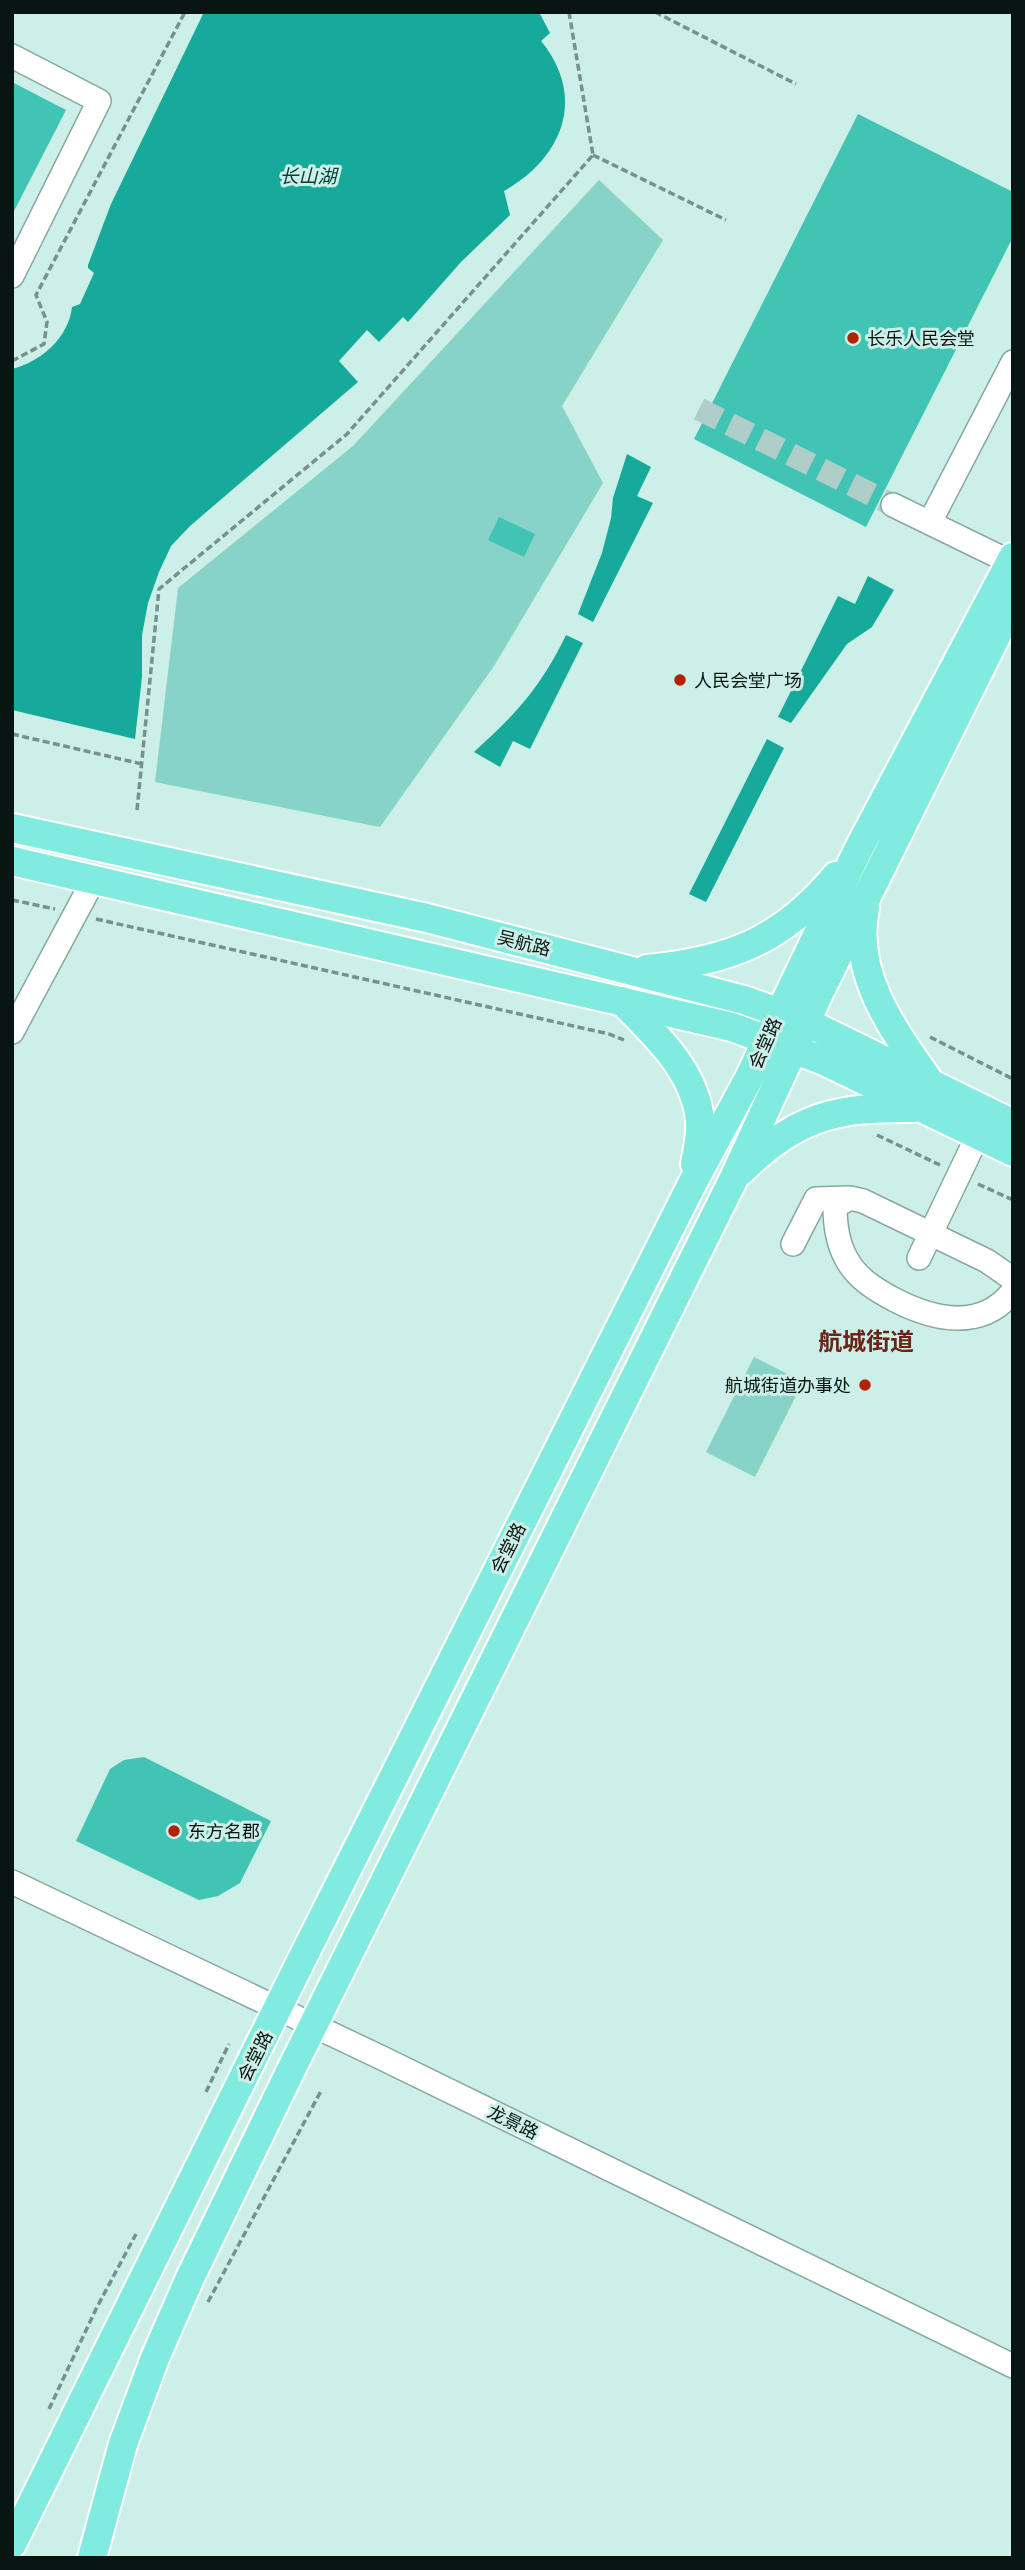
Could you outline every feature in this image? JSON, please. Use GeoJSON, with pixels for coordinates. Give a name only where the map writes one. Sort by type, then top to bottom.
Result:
{"type":"FeatureCollection","features":[{"type":"Feature","properties":{"kind":"main road","name":"会堂路"},"geometry":{"type":"LineString","coordinates":[[12,2544],[313,1937],[692,1184],[749,1078],[858,850],[1011,559]]}},
{"type":"Feature","properties":{"kind":"main road","name":"会堂路"},"geometry":{"type":"LineString","coordinates":[[92,2558],[122,2444],[155,2358],[205,2246],[734,1178],[793,1048],[1013,602]]}},
{"type":"Feature","properties":{"kind":"main road","name":"吴航路"},"geometry":{"type":"LineString","coordinates":[[12,828],[427,918],[744,1000],[806,1022],[926,1096],[978,1135],[1013,1152]]}},
{"type":"Feature","properties":{"kind":"main road"},"geometry":{"type":"LineString","coordinates":[[630,970],[709,960],[734,953],[767,937],[801,913],[858,850]]}},
{"type":"Feature","properties":{"kind":"main road","name":"吴航路"},"geometry":{"type":"LineString","coordinates":[[12,861],[732,1027],[1013,1124]]}},
{"type":"Feature","properties":{"kind":"main road"},"geometry":{"type":"LineString","coordinates":[[734,1178],[754,1157],[807,1121],[926,1096],[873,988],[863,931],[864,912],[871,888]]}},
{"type":"Feature","properties":{"kind":"main road"},"geometry":{"type":"LineString","coordinates":[[622,1001],[668,1049],[694,1096],[700,1121],[692,1184]]}},
{"type":"Feature","properties":{"kind":"street"},"geometry":{"type":"LineString","coordinates":[[12,56],[99,101],[12,276]]}},
{"type":"Feature","properties":{"kind":"street"},"geometry":{"type":"LineString","coordinates":[[930,522],[1013,362]]}},
{"type":"Feature","properties":{"kind":"street"},"geometry":{"type":"LineString","coordinates":[[893,505],[1011,559]]}},
{"type":"Feature","properties":{"kind":"street"},"geometry":{"type":"LineString","coordinates":[[12,1032],[94,879]]}},
{"type":"Feature","properties":{"kind":"street"},"geometry":{"type":"LineString","coordinates":[[919,1258],[978,1135]]}},
{"type":"Feature","properties":{"kind":"street"},"geometry":{"type":"LineString","coordinates":[[850,1198],[835,1206],[835,1225],[846,1259],[860,1276],[883,1294],[919,1312],[962,1318],[979,1315],[1000,1305],[1013,1291]]}},
{"type":"Feature","properties":{"kind":"street"},"geometry":{"type":"LineString","coordinates":[[793,1244],[816,1199],[850,1198],[863,1201],[987,1261],[1013,1279]]}},
{"type":"Feature","properties":{"kind":"street","name":"龙景路"},"geometry":{"type":"LineString","coordinates":[[12,1882],[1013,2366]]}},
{"type":"Feature","properties":{"kind":"path"},"geometry":{"type":"LineString","coordinates":[[12,361],[44,344],[47,322],[36,295],[185,12]]}},
{"type":"Feature","properties":{"kind":"path"},"geometry":{"type":"LineString","coordinates":[[569,12],[593,155]]}},
{"type":"Feature","properties":{"kind":"path"},"geometry":{"type":"LineString","coordinates":[[656,12],[796,84]]}},
{"type":"Feature","properties":{"kind":"path"},"geometry":{"type":"LineString","coordinates":[[593,155],[726,220]]}},
{"type":"Feature","properties":{"kind":"path"},"geometry":{"type":"LineString","coordinates":[[137,810],[159,589],[347,434],[593,155]]}},
{"type":"Feature","properties":{"kind":"path"},"geometry":{"type":"LineString","coordinates":[[12,734],[142,764]]}},
{"type":"Feature","properties":{"kind":"path"},"geometry":{"type":"LineString","coordinates":[[12,900],[609,1034],[629,1042]]}},
{"type":"Feature","properties":{"kind":"path"},"geometry":{"type":"LineString","coordinates":[[928,1036],[1013,1079]]}},
{"type":"Feature","properties":{"kind":"path"},"geometry":{"type":"LineString","coordinates":[[873,1133],[1013,1200]]}},
{"type":"Feature","properties":{"kind":"path"},"geometry":{"type":"LineString","coordinates":[[206,2093],[229,2044]]}},
{"type":"Feature","properties":{"kind":"path"},"geometry":{"type":"LineString","coordinates":[[208,2303],[321,2091]]}},
{"type":"Feature","properties":{"kind":"path"},"geometry":{"type":"LineString","coordinates":[[46,2416],[96,2309],[140,2226]]}},
{"type":"Feature","properties":{"kind":"shaded area"},"geometry":{"type":"Polygon","coordinates":[[[599,180],[663,240],[562,406],[603,483],[494,666],[380,827],[155,782],[178,588],[353,446],[599,180]]]}},
{"type":"Feature","properties":{"kind":"shaded area"},"geometry":{"type":"Polygon","coordinates":[[[754,1357],[803,1382],[755,1477],[706,1452],[754,1357]]]}},
{"type":"Feature","properties":{"kind":"water","name":"长山湖"},"geometry":{"type":"Polygon","coordinates":[[[204,12],[539,12],[550,33],[541,41],[555,62],[563,83],[565,104],[562,125],[554,144],[541,162],[504,191],[510,215],[461,262],[408,322],[403,317],[379,342],[367,330],[339,361],[358,382],[190,526],[171,546],[148,603],[142,635],[142,677],[135,739],[12,710],[12,369],[33,361],[52,347],[70,318],[72,307],[80,304],[94,273],[88,265],[111,204],[204,12]]]}},
{"type":"Feature","properties":{"kind":"water"},"geometry":{"type":"Polygon","coordinates":[[[627,454],[651,467],[637,496],[653,503],[593,622],[578,614],[602,553],[613,498],[627,454]]]}},
{"type":"Feature","properties":{"kind":"water"},"geometry":{"type":"Polygon","coordinates":[[[868,576],[894,590],[872,627],[847,644],[791,723],[778,717],[838,596],[855,604],[868,576]]]}},
{"type":"Feature","properties":{"kind":"water"},"geometry":{"type":"Polygon","coordinates":[[[566,635],[583,643],[530,749],[513,741],[500,767],[474,752],[526,699],[547,670],[566,635]]]}},
{"type":"Feature","properties":{"kind":"water"},"geometry":{"type":"Polygon","coordinates":[[[767,739],[784,748],[706,902],[689,894],[767,739]]]}},
{"type":"Feature","properties":{"kind":"building"},"geometry":{"type":"Polygon","coordinates":[[[12,82],[66,110],[12,215],[12,82]]]}},
{"type":"Feature","properties":{"kind":"building","name":"长乐人民会堂"},"geometry":{"type":"Polygon","coordinates":[[[858,114],[1013,192],[1013,237],[866,527],[694,439],[858,114]]]}},
{"type":"Feature","properties":{"kind":"building"},"geometry":{"type":"Polygon","coordinates":[[[499,517],[535,534],[524,557],[488,540],[499,517]]]}},
{"type":"Feature","properties":{"kind":"building","name":"东方名郡"},"geometry":{"type":"Polygon","coordinates":[[[144,1757],[271,1821],[240,1883],[218,1896],[199,1900],[76,1841],[110,1769],[124,1760],[144,1757]]]}},
{"type":"Feature","properties":{"kind":"tunnel"},"geometry":{"type":"LineString","coordinates":[[699,409],[893,505]]}},
{"type":"Feature","properties":{"kind":"place","name":"长乐人民会堂"},"geometry":{"type":"Point","coordinates":[853,338]}},
{"type":"Feature","properties":{"kind":"place","name":"人民会堂广场"},"geometry":{"type":"Point","coordinates":[680,680]}},
{"type":"Feature","properties":{"kind":"place","name":"航城街道办事处"},"geometry":{"type":"Point","coordinates":[865,1385]}},
{"type":"Feature","properties":{"kind":"place","name":"东方名郡"},"geometry":{"type":"Point","coordinates":[174,1831]}},
{"type":"Feature","properties":{"kind":"district","name":"航城街道"},"geometry":{"type":"Point","coordinates":[866,1341]}}]}
